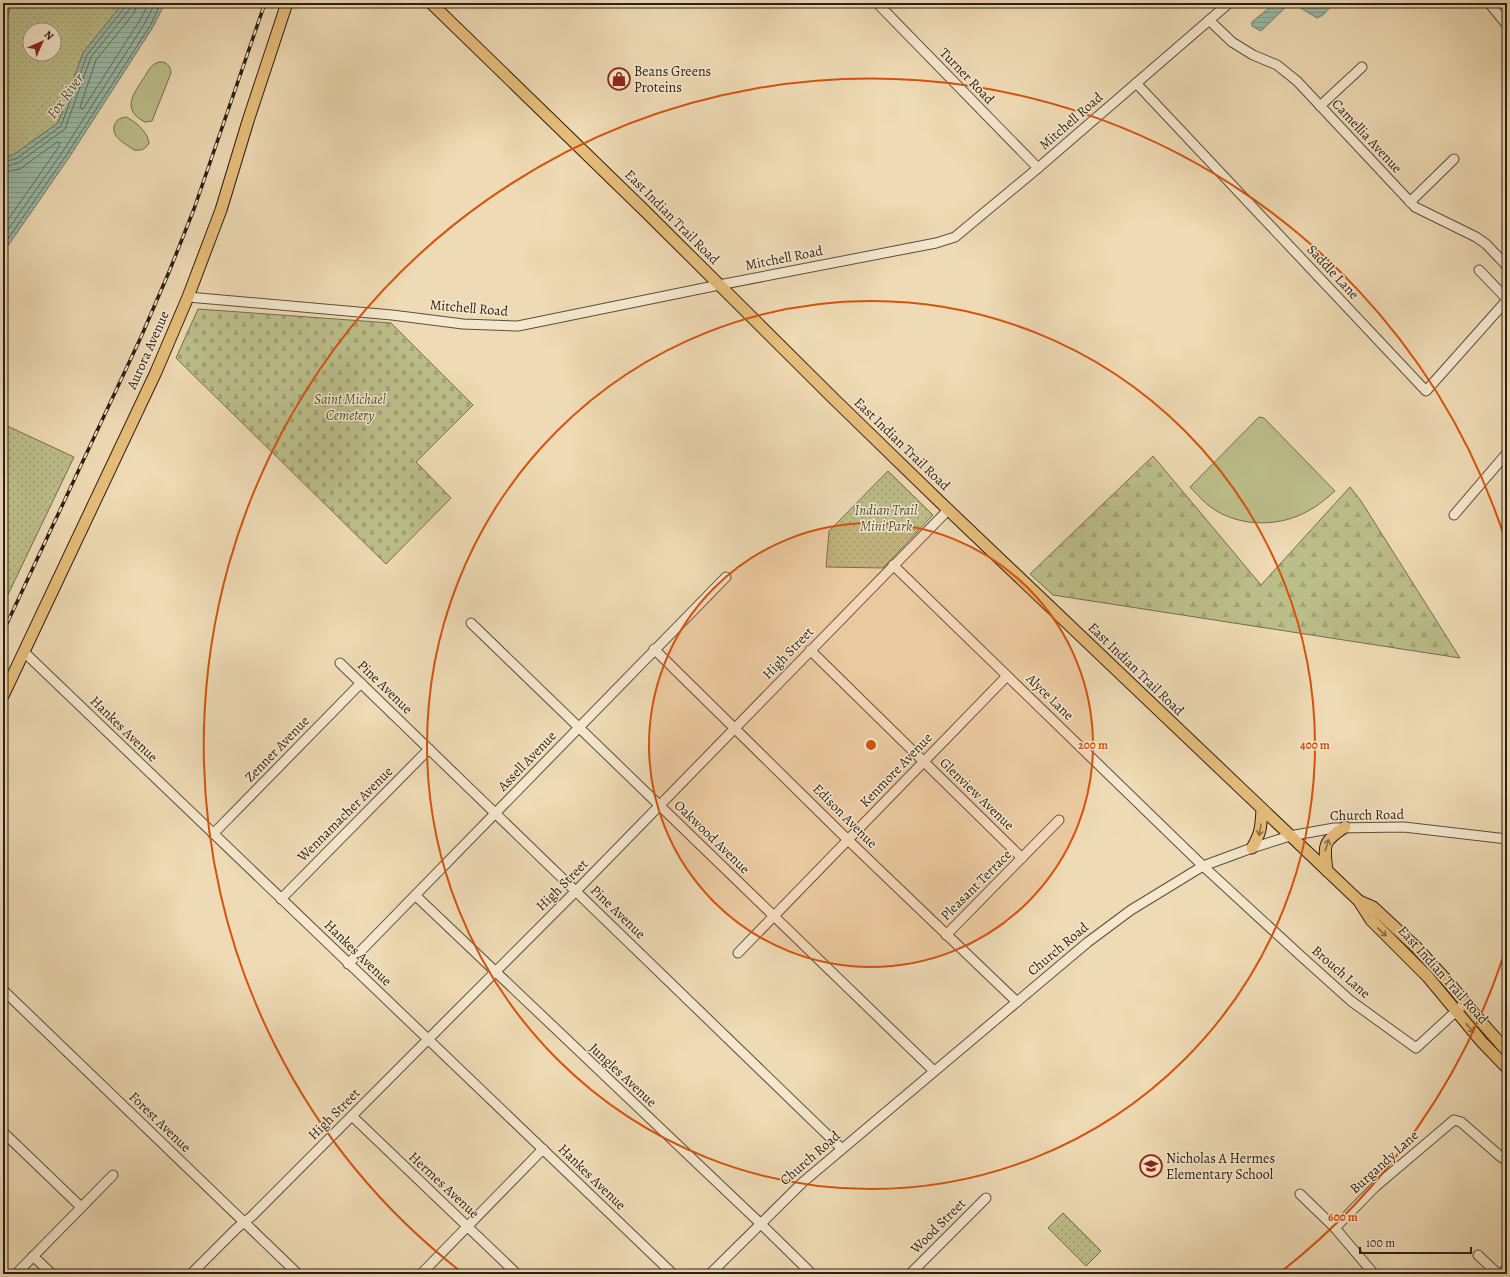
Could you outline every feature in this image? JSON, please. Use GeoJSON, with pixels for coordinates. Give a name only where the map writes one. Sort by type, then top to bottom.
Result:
{"type":"FeatureCollection","features":[{"type":"Feature","properties":{"kind":"main road","name":"Aurora Avenue"},"geometry":{"type":"LineString","coordinates":[[3,696],[156,372],[188,297],[221,210],[287,3]]}},
{"type":"Feature","properties":{"kind":"main road","name":"East Indian Trail Road"},"geometry":{"type":"LineString","coordinates":[[430,3],[948,510],[1359,901],[1371,920],[1418,967],[1481,1041],[1507,1068]]}},
{"type":"Feature","properties":{"kind":"main road"},"geometry":{"type":"LineString","coordinates":[[1252,848],[1261,830],[1262,809]]}},
{"type":"Feature","properties":{"kind":"main road"},"geometry":{"type":"LineString","coordinates":[[1326,871],[1325,848],[1327,841],[1345,827]]}},
{"type":"Feature","properties":{"kind":"main road","name":"East Indian Trail Road"},"geometry":{"type":"LineString","coordinates":[[1359,901],[1373,906],[1412,943],[1438,970],[1507,1051]]}},
{"type":"Feature","properties":{"kind":"street","name":"Turner Road"},"geometry":{"type":"LineString","coordinates":[[877,3],[1038,168]]}},
{"type":"Feature","properties":{"kind":"street","name":"Mitchell Road"},"geometry":{"type":"LineString","coordinates":[[188,297],[392,315],[463,324],[511,326],[535,324],[719,285],[936,243],[955,237],[1038,168],[1229,3]]}},
{"type":"Feature","properties":{"kind":"street"},"geometry":{"type":"LineString","coordinates":[[1489,3],[1507,25]]}},
{"type":"Feature","properties":{"kind":"street","name":"Camellia Avenue"},"geometry":{"type":"LineString","coordinates":[[1209,20],[1232,42],[1253,55],[1277,65],[1286,71],[1415,208],[1476,237],[1486,244],[1507,266]]}},
{"type":"Feature","properties":{"kind":"street"},"geometry":{"type":"LineString","coordinates":[[1320,106],[1362,67]]}},
{"type":"Feature","properties":{"kind":"street","name":"Saddle Lane"},"geometry":{"type":"LineString","coordinates":[[1136,84],[1426,391],[1507,300]]}},
{"type":"Feature","properties":{"kind":"street"},"geometry":{"type":"LineString","coordinates":[[1410,202],[1454,159]]}},
{"type":"Feature","properties":{"kind":"street"},"geometry":{"type":"LineString","coordinates":[[1479,270],[1507,300]]}},
{"type":"Feature","properties":{"kind":"street"},"geometry":{"type":"LineString","coordinates":[[1454,515],[1507,453]]}},
{"type":"Feature","properties":{"kind":"street","name":"High Street"},"geometry":{"type":"LineString","coordinates":[[191,1274],[352,1116],[576,891],[948,510]]}},
{"type":"Feature","properties":{"kind":"street","name":"Alyce Lane"},"geometry":{"type":"LineString","coordinates":[[893,565],[1203,866]]}},
{"type":"Feature","properties":{"kind":"street","name":"Assell Avenue"},"geometry":{"type":"LineString","coordinates":[[348,964],[726,577]]}},
{"type":"Feature","properties":{"kind":"street","name":"Oakwood Avenue"},"geometry":{"type":"LineString","coordinates":[[471,623],[934,1071]]}},
{"type":"Feature","properties":{"kind":"street","name":"Edison Avenue"},"geometry":{"type":"LineString","coordinates":[[654,649],[735,727],[848,840],[1017,1002]]}},
{"type":"Feature","properties":{"kind":"street","name":"Glenview Avenue"},"geometry":{"type":"LineString","coordinates":[[810,650],[1022,858]]}},
{"type":"Feature","properties":{"kind":"street","name":"Hankes Avenue"},"geometry":{"type":"LineString","coordinates":[[24,652],[673,1274]]}},
{"type":"Feature","properties":{"kind":"street","name":"Pine Avenue"},"geometry":{"type":"LineString","coordinates":[[340,663],[842,1149]]}},
{"type":"Feature","properties":{"kind":"street","name":"Kenmore Avenue"},"geometry":{"type":"LineString","coordinates":[[738,953],[1008,676]]}},
{"type":"Feature","properties":{"kind":"street","name":"Zenner Avenue"},"geometry":{"type":"LineString","coordinates":[[213,834],[361,683]]}},
{"type":"Feature","properties":{"kind":"street","name":"Wennamacher Avenue"},"geometry":{"type":"LineString","coordinates":[[281,899],[429,749]]}},
{"type":"Feature","properties":{"kind":"street","name":"Pleasant Terrace"},"geometry":{"type":"LineString","coordinates":[[946,935],[1059,820]]}},
{"type":"Feature","properties":{"kind":"street","name":"Church Road"},"geometry":{"type":"LineString","coordinates":[[710,1274],[785,1200],[842,1149],[1113,922],[1147,899],[1203,866],[1290,836],[1345,827],[1404,827],[1507,839]]}},
{"type":"Feature","properties":{"kind":"street","name":"Brouch Lane"},"geometry":{"type":"LineString","coordinates":[[1203,866],[1351,1001],[1416,1048],[1465,1003]]}},
{"type":"Feature","properties":{"kind":"street","name":"Jungles Avenue"},"geometry":{"type":"LineString","coordinates":[[416,896],[812,1274]]}},
{"type":"Feature","properties":{"kind":"street","name":"Forest Avenue"},"geometry":{"type":"LineString","coordinates":[[3,990],[298,1274]]}},
{"type":"Feature","properties":{"kind":"street","name":"Hermes Avenue"},"geometry":{"type":"LineString","coordinates":[[352,1116],[518,1274]]}},
{"type":"Feature","properties":{"kind":"street","name":"Burgandy Lane"},"geometry":{"type":"LineString","coordinates":[[1335,1228],[1375,1187],[1454,1120],[1461,1122],[1495,1152],[1507,1160]]}},
{"type":"Feature","properties":{"kind":"street"},"geometry":{"type":"LineString","coordinates":[[3,1132],[81,1207]]}},
{"type":"Feature","properties":{"kind":"street"},"geometry":{"type":"LineString","coordinates":[[420,1274],[542,1149]]}},
{"type":"Feature","properties":{"kind":"street"},"geometry":{"type":"LineString","coordinates":[[16,1274],[113,1175]]}},
{"type":"Feature","properties":{"kind":"street"},"geometry":{"type":"LineString","coordinates":[[1300,1194],[1335,1228],[1374,1274]]}},
{"type":"Feature","properties":{"kind":"street","name":"Wood Street"},"geometry":{"type":"LineString","coordinates":[[910,1274],[986,1198]]}},
{"type":"Feature","properties":{"kind":"street"},"geometry":{"type":"LineString","coordinates":[[1478,1255],[1498,1274]]}},
{"type":"Feature","properties":{"kind":"street"},"geometry":{"type":"LineString","coordinates":[[33,1256],[52,1274]]}},
{"type":"Feature","properties":{"kind":"street"},"geometry":{"type":"LineString","coordinates":[[1501,1274],[1507,1268]]}},
{"type":"Feature","properties":{"kind":"green space"},"geometry":{"type":"Polygon","coordinates":[[[12,3],[123,3],[83,53],[58,123],[13,155],[5,157],[3,151],[3,29],[12,3]]]}},
{"type":"Feature","properties":{"kind":"green space"},"geometry":{"type":"Polygon","coordinates":[[[159,62],[168,64],[171,73],[152,121],[145,122],[133,112],[131,102],[136,90],[148,70],[154,64],[159,62]]]}},
{"type":"Feature","properties":{"kind":"green space"},"geometry":{"type":"Polygon","coordinates":[[[126,117],[137,124],[144,131],[149,143],[143,149],[134,150],[117,138],[114,131],[115,123],[126,117]]]}},
{"type":"Feature","properties":{"kind":"green space","name":"Saint Michael Cemetery"},"geometry":{"type":"Polygon","coordinates":[[[198,309],[391,323],[473,405],[416,462],[451,498],[386,564],[176,358],[198,309]]]}},
{"type":"Feature","properties":{"kind":"green space"},"geometry":{"type":"Polygon","coordinates":[[[1259,417],[1264,418],[1335,491],[1312,509],[1285,520],[1261,523],[1237,520],[1211,508],[1190,487],[1259,417]]]}},
{"type":"Feature","properties":{"kind":"green space"},"geometry":{"type":"Polygon","coordinates":[[[3,424],[74,457],[3,605],[3,424]]]}},
{"type":"Feature","properties":{"kind":"green space"},"geometry":{"type":"Polygon","coordinates":[[[1153,456],[1261,585],[1350,487],[1361,501],[1460,658],[1053,595],[1030,574],[1153,456]]]}},
{"type":"Feature","properties":{"kind":"green space","name":"Indian Trail Mini Park"},"geometry":{"type":"Polygon","coordinates":[[[888,471],[933,515],[883,568],[826,567],[829,531],[888,471]]]}},
{"type":"Feature","properties":{"kind":"green space"},"geometry":{"type":"Polygon","coordinates":[[[1465,1013],[1471,1017],[1507,1058],[1507,1061],[1494,1048],[1465,1013]]]}},
{"type":"Feature","properties":{"kind":"green space"},"geometry":{"type":"Polygon","coordinates":[[[1063,1213],[1101,1251],[1086,1266],[1048,1228],[1063,1213]]]}},
{"type":"Feature","properties":{"kind":"water"},"geometry":{"type":"Polygon","coordinates":[[[3,3],[12,3],[3,29],[3,3]]]}},
{"type":"Feature","properties":{"kind":"water"},"geometry":{"type":"Polygon","coordinates":[[[123,3],[165,3],[153,27],[70,156],[3,253],[3,151],[5,157],[13,155],[58,123],[83,53],[123,3]]]}},
{"type":"Feature","properties":{"kind":"water"},"geometry":{"type":"Polygon","coordinates":[[[1275,3],[1334,3],[1323,15],[1317,18],[1294,4],[1289,4],[1261,31],[1252,26],[1252,22],[1275,3]]]}},
{"type":"Feature","properties":{"kind":"railway"},"geometry":{"type":"LineString","coordinates":[[3,632],[141,337],[169,272],[194,209],[265,3]]}},
{"type":"Feature","properties":{"kind":"place","name":"Beans Greens Proteins"},"geometry":{"type":"Point","coordinates":[619,79]}},
{"type":"Feature","properties":{"kind":"place","name":"Nicholas A Hermes Elementary School"},"geometry":{"type":"Point","coordinates":[1151,1166]}},
{"type":"Feature","properties":{"kind":"water label","name":"Fox River"},"geometry":{"type":"Point","coordinates":[65,96]}}]}
